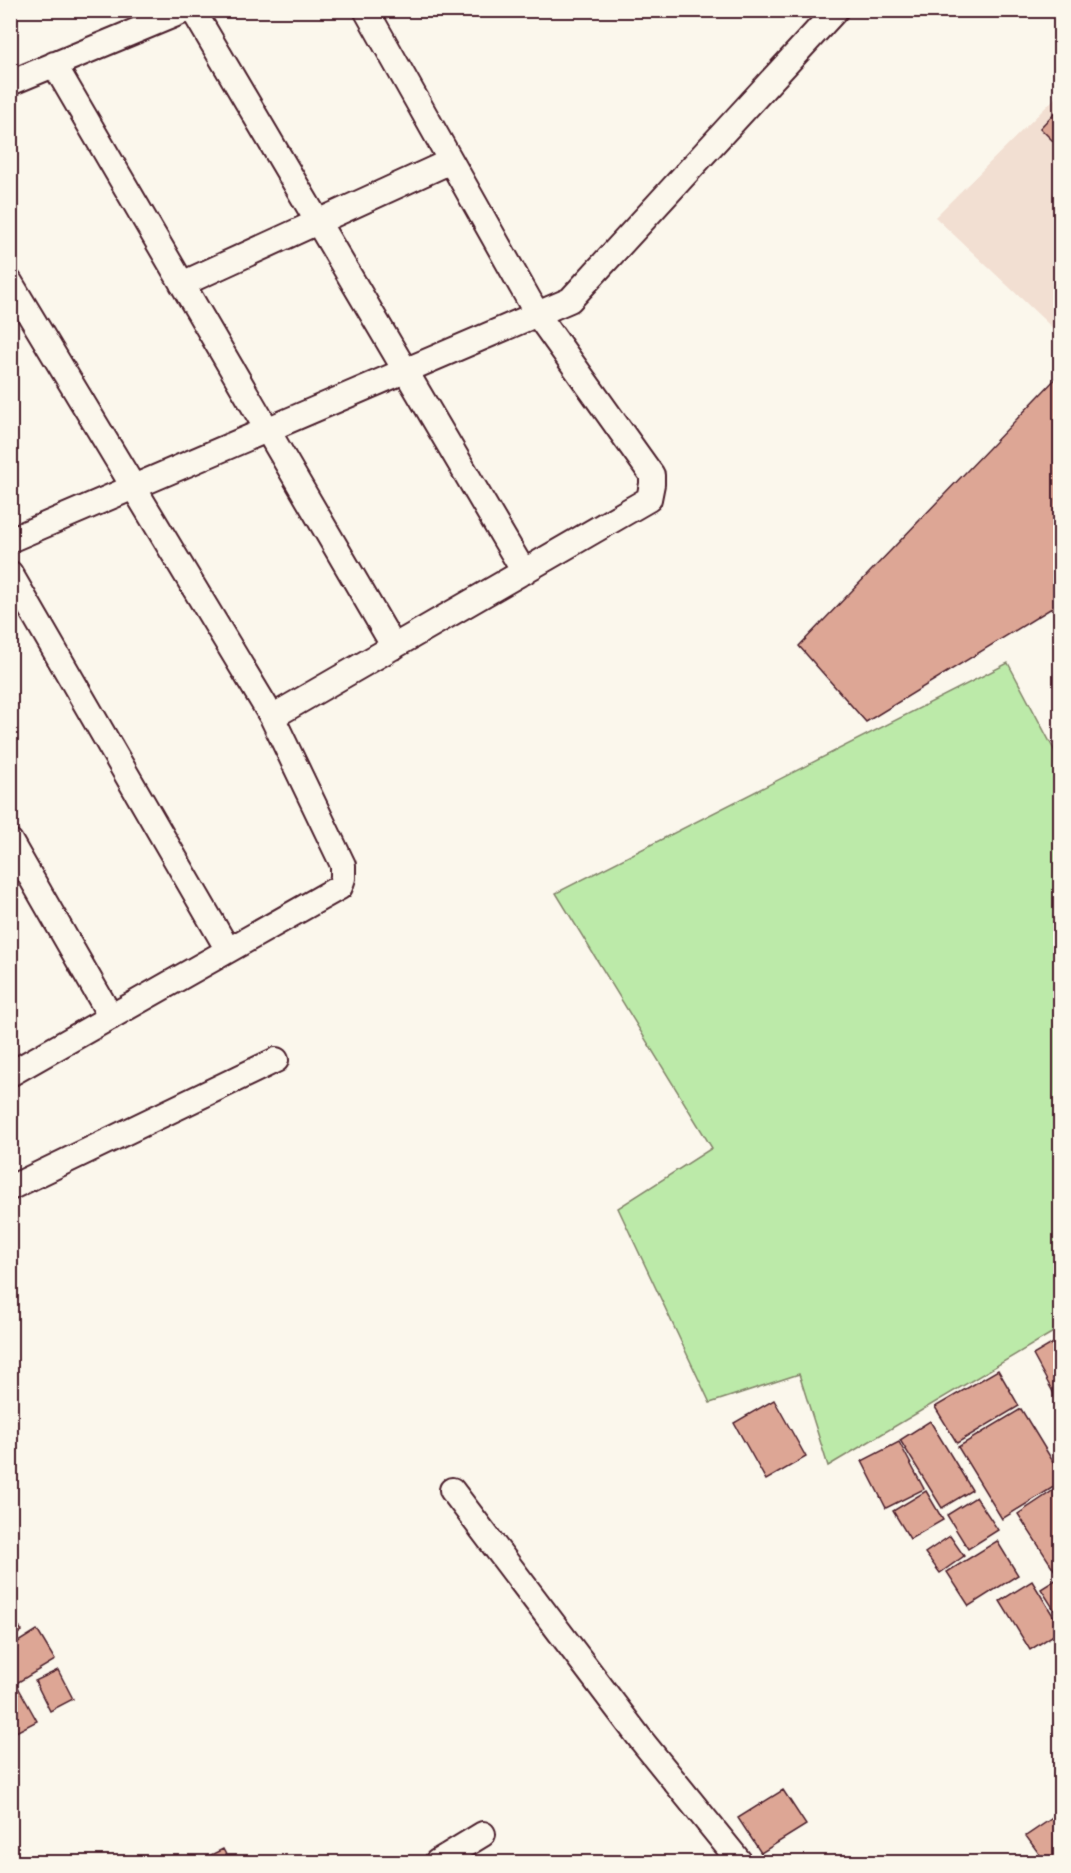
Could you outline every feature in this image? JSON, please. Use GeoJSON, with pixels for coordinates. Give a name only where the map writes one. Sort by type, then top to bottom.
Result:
{"type":"FeatureCollection","features":[{"type":"Feature","properties":{"kind":"street"},"geometry":{"type":"LineString","coordinates":[[10,82],[186,10]]}},
{"type":"Feature","properties":{"kind":"street"},"geometry":{"type":"LineString","coordinates":[[193,10],[524,572]]}},
{"type":"Feature","properties":{"kind":"street"},"geometry":{"type":"LineString","coordinates":[[272,717],[649,500],[652,484],[651,475],[537,314],[366,10]]}},
{"type":"Feature","properties":{"kind":"street"},"geometry":{"type":"LineString","coordinates":[[10,540],[570,300],[836,10]]}},
{"type":"Feature","properties":{"kind":"street"},"geometry":{"type":"LineString","coordinates":[[54,64],[394,646]]}},
{"type":"Feature","properties":{"kind":"street"},"geometry":{"type":"LineString","coordinates":[[182,284],[451,161]]}},
{"type":"Feature","properties":{"kind":"street"},"geometry":{"type":"LineString","coordinates":[[10,282],[272,717],[343,865],[343,878],[339,887],[10,1074]]}},
{"type":"Feature","properties":{"kind":"street"},"geometry":{"type":"LineString","coordinates":[[10,573],[228,950]]}},
{"type":"Feature","properties":{"kind":"street"},"geometry":{"type":"LineString","coordinates":[[10,842],[111,1017]]}},
{"type":"Feature","properties":{"kind":"street"},"geometry":{"type":"LineString","coordinates":[[10,1188],[276,1060]]}},
{"type":"Feature","properties":{"kind":"street"},"geometry":{"type":"LineString","coordinates":[[452,1490],[642,1741],[740,1863]]}},
{"type":"Feature","properties":{"kind":"street"},"geometry":{"type":"LineString","coordinates":[[437,1863],[483,1834]]}},
{"type":"Feature","properties":{"kind":"shaded area"},"geometry":{"type":"Polygon","coordinates":[[[1060,93],[1060,335],[935,217],[1060,93]]]}},
{"type":"Feature","properties":{"kind":"green space"},"geometry":{"type":"Polygon","coordinates":[[[1008,663],[1060,761],[1060,1328],[828,1466],[799,1374],[710,1403],[618,1208],[712,1148],[556,893],[1008,663]]]}},
{"type":"Feature","properties":{"kind":"building"},"geometry":{"type":"Polygon","coordinates":[[[1060,107],[1060,148],[1040,128],[1060,107]]]}},
{"type":"Feature","properties":{"kind":"building"},"geometry":{"type":"Polygon","coordinates":[[[1060,374],[1060,603],[866,722],[799,646],[1060,374]]]}},
{"type":"Feature","properties":{"kind":"building"},"geometry":{"type":"Polygon","coordinates":[[[1060,1339],[1060,1405],[1033,1355],[1060,1339]]]}},
{"type":"Feature","properties":{"kind":"building"},"geometry":{"type":"Polygon","coordinates":[[[998,1370],[1019,1406],[957,1443],[935,1407],[998,1370]]]}},
{"type":"Feature","properties":{"kind":"building"},"geometry":{"type":"Polygon","coordinates":[[[774,1400],[806,1457],[766,1480],[734,1423],[774,1400]]]}},
{"type":"Feature","properties":{"kind":"building"},"geometry":{"type":"Polygon","coordinates":[[[1021,1409],[1060,1473],[1060,1483],[1002,1519],[958,1447],[1021,1409]]]}},
{"type":"Feature","properties":{"kind":"building"},"geometry":{"type":"Polygon","coordinates":[[[930,1421],[972,1490],[942,1508],[900,1440],[930,1421]]]}},
{"type":"Feature","properties":{"kind":"building"},"geometry":{"type":"Polygon","coordinates":[[[899,1442],[924,1489],[886,1508],[862,1461],[899,1442]]]}},
{"type":"Feature","properties":{"kind":"building"},"geometry":{"type":"Polygon","coordinates":[[[1060,1486],[1060,1567],[1055,1571],[1018,1514],[1060,1486]]]}},
{"type":"Feature","properties":{"kind":"building"},"geometry":{"type":"Polygon","coordinates":[[[926,1491],[943,1520],[910,1539],[893,1511],[926,1491]]]}},
{"type":"Feature","properties":{"kind":"building"},"geometry":{"type":"Polygon","coordinates":[[[976,1497],[998,1530],[968,1549],[947,1515],[976,1497]]]}},
{"type":"Feature","properties":{"kind":"building"},"geometry":{"type":"Polygon","coordinates":[[[950,1536],[964,1556],[940,1573],[925,1553],[950,1536]]]}},
{"type":"Feature","properties":{"kind":"building"},"geometry":{"type":"Polygon","coordinates":[[[997,1541],[1018,1575],[969,1606],[947,1572],[997,1541]]]}},
{"type":"Feature","properties":{"kind":"building"},"geometry":{"type":"Polygon","coordinates":[[[1060,1577],[1060,1619],[1041,1589],[1060,1577]]]}},
{"type":"Feature","properties":{"kind":"building"},"geometry":{"type":"Polygon","coordinates":[[[1032,1581],[1060,1627],[1060,1631],[1030,1650],[1000,1601],[1032,1581]]]}},
{"type":"Feature","properties":{"kind":"building"},"geometry":{"type":"Polygon","coordinates":[[[14,1620],[22,1631],[10,1639],[10,1623],[14,1620]]]}},
{"type":"Feature","properties":{"kind":"building"},"geometry":{"type":"Polygon","coordinates":[[[37,1630],[55,1660],[15,1684],[10,1676],[10,1647],[37,1630]]]}},
{"type":"Feature","properties":{"kind":"building"},"geometry":{"type":"Polygon","coordinates":[[[58,1670],[73,1699],[50,1711],[35,1681],[58,1670]]]}},
{"type":"Feature","properties":{"kind":"building"},"geometry":{"type":"Polygon","coordinates":[[[18,1687],[37,1721],[16,1732],[10,1722],[10,1691],[18,1687]]]}},
{"type":"Feature","properties":{"kind":"building"},"geometry":{"type":"Polygon","coordinates":[[[783,1790],[806,1825],[761,1853],[738,1818],[783,1790]]]}},
{"type":"Feature","properties":{"kind":"building"},"geometry":{"type":"Polygon","coordinates":[[[1057,1815],[1060,1819],[1060,1862],[1045,1862],[1026,1836],[1057,1815]]]}},
{"type":"Feature","properties":{"kind":"building"},"geometry":{"type":"Polygon","coordinates":[[[223,1849],[230,1862],[197,1862],[223,1849]]]}}]}
